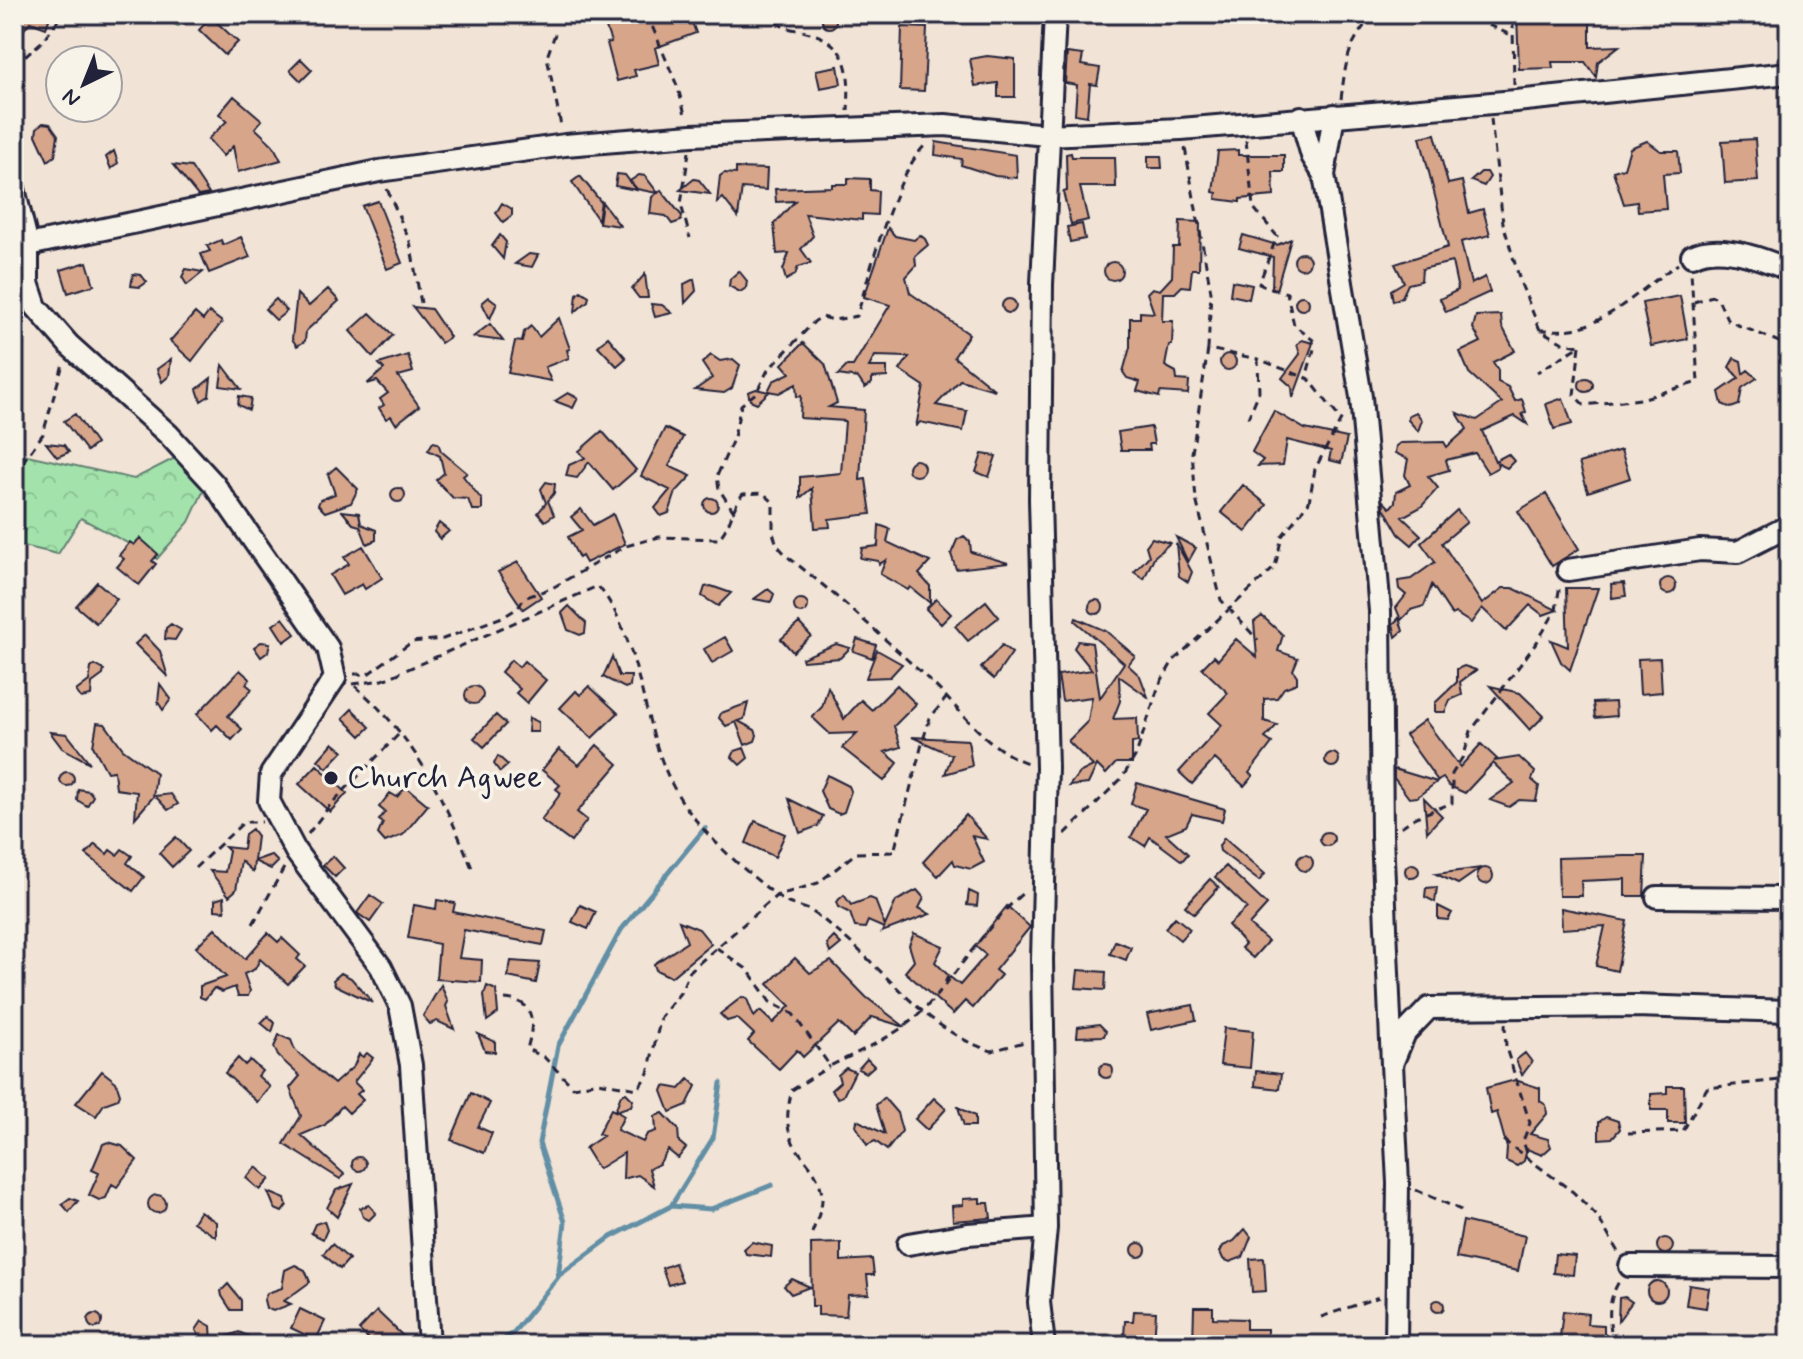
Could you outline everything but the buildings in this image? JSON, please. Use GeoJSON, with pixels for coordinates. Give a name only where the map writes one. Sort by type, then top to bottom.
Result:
{"type":"FeatureCollection","features":[{"type":"Feature","properties":{"kind":"street"},"geometry":{"type":"LineString","coordinates":[[1044,1345],[1039,1302],[1046,1228],[1042,877],[1047,768],[1040,499],[1047,135],[1055,14]]}},
{"type":"Feature","properties":{"kind":"street"},"geometry":{"type":"LineString","coordinates":[[21,247],[379,171],[565,145],[692,135],[945,125],[1047,135],[1181,129],[1516,101],[1789,73]]}},
{"type":"Feature","properties":{"kind":"street"},"geometry":{"type":"LineString","coordinates":[[1337,115],[1324,175],[1361,397],[1380,611],[1389,993],[1398,1183],[1396,1345]]}},
{"type":"Feature","properties":{"kind":"street"},"geometry":{"type":"LineString","coordinates":[[1301,117],[1312,156],[1324,175]]}},
{"type":"Feature","properties":{"kind":"street"},"geometry":{"type":"LineString","coordinates":[[14,189],[21,247],[30,295],[36,307],[69,345],[136,402],[214,484],[328,648],[335,668],[332,686],[271,774],[269,801],[296,852],[381,967],[400,1006],[407,1029],[429,1345]]}},
{"type":"Feature","properties":{"kind":"street"},"geometry":{"type":"LineString","coordinates":[[1692,256],[1701,251],[1720,251],[1789,270]]}},
{"type":"Feature","properties":{"kind":"street"},"geometry":{"type":"LineString","coordinates":[[1568,570],[1700,550],[1738,552],[1789,526]]}},
{"type":"Feature","properties":{"kind":"street"},"geometry":{"type":"LineString","coordinates":[[1657,897],[1789,898]]}},
{"type":"Feature","properties":{"kind":"street"},"geometry":{"type":"LineString","coordinates":[[1389,993],[1429,1008],[1505,1005],[1789,1011]]}},
{"type":"Feature","properties":{"kind":"street"},"geometry":{"type":"LineString","coordinates":[[1392,1064],[1405,1033],[1429,1008]]}},
{"type":"Feature","properties":{"kind":"street"},"geometry":{"type":"LineString","coordinates":[[908,1244],[968,1234],[1046,1228]]}},
{"type":"Feature","properties":{"kind":"street"},"geometry":{"type":"LineString","coordinates":[[1630,1266],[1789,1267]]}},
{"type":"Feature","properties":{"kind":"path"},"geometry":{"type":"LineString","coordinates":[[14,65],[44,40],[62,14]]}},
{"type":"Feature","properties":{"kind":"path"},"geometry":{"type":"LineString","coordinates":[[647,14],[678,88],[692,135],[681,204],[690,238]]}},
{"type":"Feature","properties":{"kind":"path"},"geometry":{"type":"LineString","coordinates":[[765,14],[794,33],[808,32],[820,37],[845,59],[850,71],[847,128]]}},
{"type":"Feature","properties":{"kind":"path"},"geometry":{"type":"LineString","coordinates":[[1337,115],[1344,64],[1360,29],[1374,14]]}},
{"type":"Feature","properties":{"kind":"path"},"geometry":{"type":"LineString","coordinates":[[1463,14],[1511,35]]}},
{"type":"Feature","properties":{"kind":"path"},"geometry":{"type":"LineString","coordinates":[[1516,101],[1511,35],[1516,20],[1539,19],[1540,14]]}},
{"type":"Feature","properties":{"kind":"path"},"geometry":{"type":"LineString","coordinates":[[555,34],[547,57],[565,145]]}},
{"type":"Feature","properties":{"kind":"path"},"geometry":{"type":"LineString","coordinates":[[1490,103],[1503,223],[1521,284],[1540,330],[1563,343],[1580,346]]}},
{"type":"Feature","properties":{"kind":"path"},"geometry":{"type":"LineString","coordinates":[[1245,124],[1253,207],[1277,236],[1259,284],[1287,293],[1294,325],[1313,340],[1314,349],[1306,378]]}},
{"type":"Feature","properties":{"kind":"path"},"geometry":{"type":"LineString","coordinates":[[734,512],[719,489],[717,476],[734,437],[741,405],[756,393],[768,370],[815,321],[822,317],[834,320],[857,316],[872,262],[908,170],[918,152],[945,125]]}},
{"type":"Feature","properties":{"kind":"path"},"geometry":{"type":"LineString","coordinates":[[1181,129],[1211,292],[1208,349],[1192,453],[1193,478],[1217,590],[1228,609],[1258,640]]}},
{"type":"Feature","properties":{"kind":"path"},"geometry":{"type":"LineString","coordinates":[[379,171],[410,242],[421,303]]}},
{"type":"Feature","properties":{"kind":"path"},"geometry":{"type":"LineString","coordinates":[[1540,330],[1573,329],[1583,325],[1618,306],[1692,256]]}},
{"type":"Feature","properties":{"kind":"path"},"geometry":{"type":"LineString","coordinates":[[1580,346],[1574,395],[1584,405],[1641,399],[1698,382],[1692,256]]}},
{"type":"Feature","properties":{"kind":"path"},"geometry":{"type":"LineString","coordinates":[[1692,303],[1712,296],[1718,299],[1728,321],[1789,346]]}},
{"type":"Feature","properties":{"kind":"path"},"geometry":{"type":"LineString","coordinates":[[14,474],[43,434],[69,345]]}},
{"type":"Feature","properties":{"kind":"path"},"geometry":{"type":"LineString","coordinates":[[1537,372],[1580,346]]}},
{"type":"Feature","properties":{"kind":"path"},"geometry":{"type":"LineString","coordinates":[[1043,855],[1122,778],[1136,755],[1159,685],[1173,661],[1275,567],[1282,536],[1309,502],[1315,469],[1341,420],[1306,378],[1258,359],[1208,349]]}},
{"type":"Feature","properties":{"kind":"path"},"geometry":{"type":"LineString","coordinates":[[1248,418],[1259,392],[1258,359]]}},
{"type":"Feature","properties":{"kind":"path"},"geometry":{"type":"LineString","coordinates":[[335,668],[357,675],[368,674],[412,642],[443,639],[505,616],[518,608],[524,598],[552,588],[638,541],[670,536],[702,541],[718,539],[729,528],[735,503],[743,494],[763,493],[773,502],[777,545],[1006,754],[1047,768]]}},
{"type":"Feature","properties":{"kind":"path"},"geometry":{"type":"LineString","coordinates":[[1398,836],[1401,828],[1416,817],[1452,803],[1452,774],[1464,755],[1471,731],[1544,631],[1556,610],[1558,590],[1568,570]]}},
{"type":"Feature","properties":{"kind":"path"},"geometry":{"type":"LineString","coordinates":[[355,686],[383,680],[598,586],[615,606],[655,739],[678,795],[740,864],[784,901],[809,910],[845,937],[931,1018],[979,1048],[992,1051],[1043,1036]]}},
{"type":"Feature","properties":{"kind":"path"},"geometry":{"type":"LineString","coordinates":[[335,668],[378,706],[400,733],[442,795],[472,868]]}},
{"type":"Feature","properties":{"kind":"path"},"geometry":{"type":"LineString","coordinates":[[505,999],[515,999],[532,1014],[534,1022],[527,1049],[544,1057],[573,1087],[598,1082],[634,1091],[643,1085],[661,1017],[680,993],[690,971],[776,896],[818,883],[856,853],[894,852],[930,718],[947,697]]}},
{"type":"Feature","properties":{"kind":"path"},"geometry":{"type":"LineString","coordinates":[[253,924],[277,876],[331,804],[400,733]]}},
{"type":"Feature","properties":{"kind":"path"},"geometry":{"type":"LineString","coordinates":[[195,868],[244,822],[278,822]]}},
{"type":"Feature","properties":{"kind":"path"},"geometry":{"type":"LineString","coordinates":[[812,1233],[822,1199],[820,1186],[792,1143],[785,1116],[792,1090],[830,1066],[889,1036],[927,1006],[999,915],[1042,877]]}},
{"type":"Feature","properties":{"kind":"path"},"geometry":{"type":"LineString","coordinates":[[715,948],[748,970],[770,1002],[793,1014],[830,1066]]}},
{"type":"Feature","properties":{"kind":"path"},"geometry":{"type":"LineString","coordinates":[[1505,1005],[1506,1048],[1530,1123],[1523,1141],[1529,1160]]}},
{"type":"Feature","properties":{"kind":"path"},"geometry":{"type":"LineString","coordinates":[[1628,1133],[1683,1131],[1707,1088],[1789,1079]]}},
{"type":"Feature","properties":{"kind":"path"},"geometry":{"type":"LineString","coordinates":[[1503,1140],[1573,1192],[1597,1216],[1612,1245],[1630,1266],[1611,1295],[1608,1315],[1613,1345]]}},
{"type":"Feature","properties":{"kind":"path"},"geometry":{"type":"LineString","coordinates":[[1398,1183],[1463,1211]]}},
{"type":"Feature","properties":{"kind":"path"},"geometry":{"type":"LineString","coordinates":[[1321,1317],[1397,1290]]}},
{"type":"Feature","properties":{"kind":"green space"},"geometry":{"type":"Polygon","coordinates":[[[155,14],[203,14],[178,26],[155,14]]]}},
{"type":"Feature","properties":{"kind":"green space"},"geometry":{"type":"Polygon","coordinates":[[[14,452],[134,479],[177,457],[208,481],[189,522],[157,559],[81,518],[58,554],[14,544],[14,452]]]}},
{"type":"Feature","properties":{"kind":"waterway"},"geometry":{"type":"LineString","coordinates":[[496,1345],[514,1332],[558,1277],[565,1222],[539,1143],[558,1046],[621,930],[705,828]]}},
{"type":"Feature","properties":{"kind":"waterway"},"geometry":{"type":"LineString","coordinates":[[671,1206],[713,1138],[721,1083]]}},
{"type":"Feature","properties":{"kind":"waterway"},"geometry":{"type":"LineString","coordinates":[[558,1276],[611,1237],[671,1206],[711,1209],[772,1185]]}},
{"type":"Feature","properties":{"kind":"waterway"},"geometry":{"type":"LineString","coordinates":[[590,1345],[611,1345]]}},
{"type":"Feature","properties":{"kind":"place","name":"Church Agwee"},"geometry":{"type":"Point","coordinates":[331,778]}}]}
